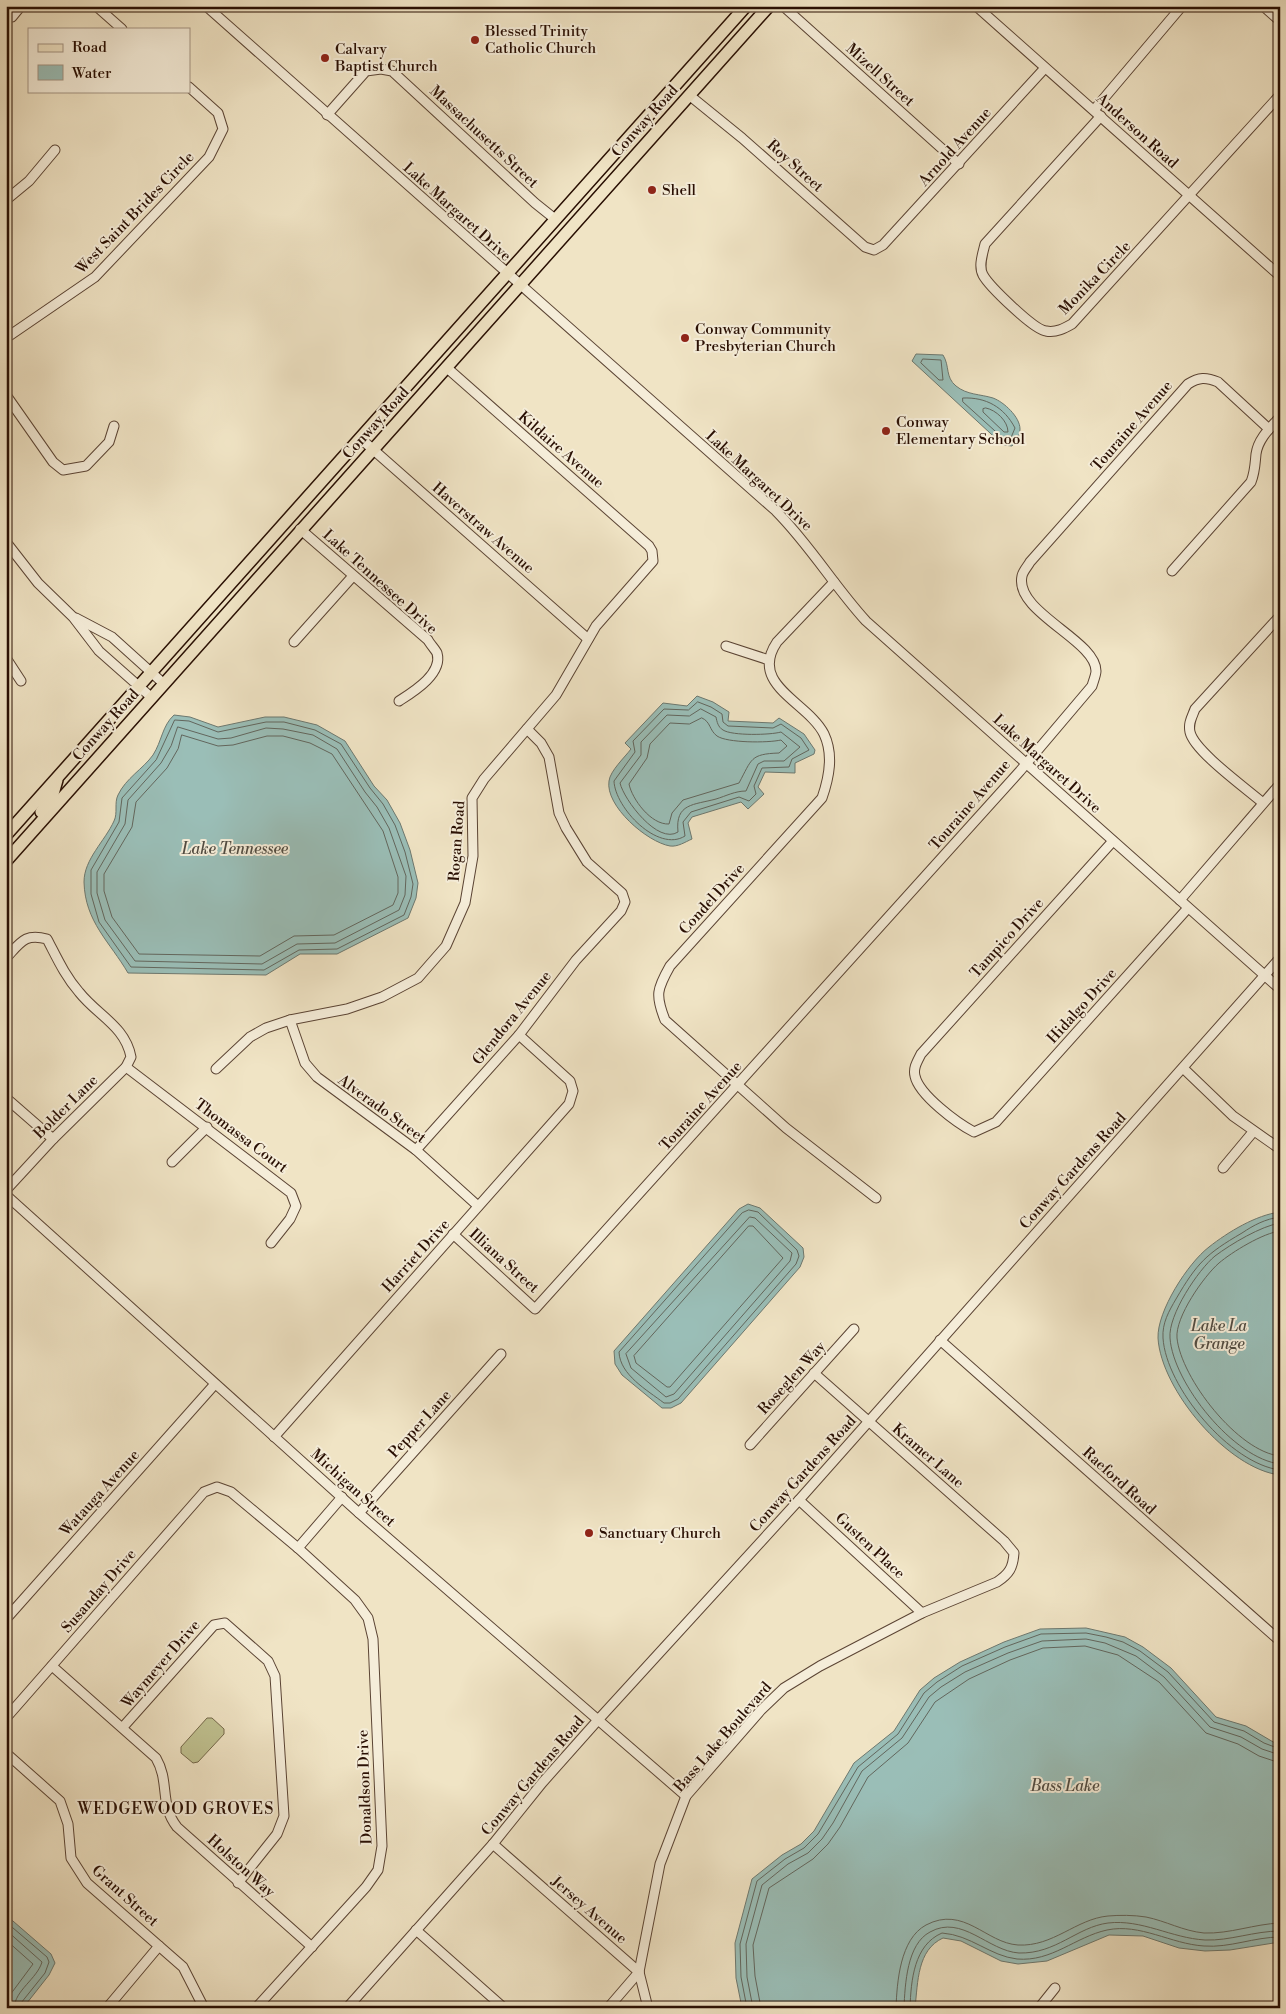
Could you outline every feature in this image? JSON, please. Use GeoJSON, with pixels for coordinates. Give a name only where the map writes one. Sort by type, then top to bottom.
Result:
{"type":"FeatureCollection","features":[{"type":"Feature","properties":{"kind":"main road","name":"Conway Road"},"geometry":{"type":"LineString","coordinates":[[6,835],[746,6]]}},
{"type":"Feature","properties":{"kind":"main road"},"geometry":{"type":"LineString","coordinates":[[741,37],[753,6]]}},
{"type":"Feature","properties":{"kind":"main road","name":"Conway Road"},"geometry":{"type":"LineString","coordinates":[[6,861],[769,6]]}},
{"type":"Feature","properties":{"kind":"main road"},"geometry":{"type":"LineString","coordinates":[[22,842],[25,830],[53,794],[57,777]]}},
{"type":"Feature","properties":{"kind":"street"},"geometry":{"type":"LineString","coordinates":[[12,17],[21,6]]}},
{"type":"Feature","properties":{"kind":"street"},"geometry":{"type":"LineString","coordinates":[[96,6],[121,28]]}},
{"type":"Feature","properties":{"kind":"street","name":"Lake Margaret Drive"},"geometry":{"type":"LineString","coordinates":[[206,6],[506,274],[776,511],[802,538],[834,582],[866,621],[1280,989]]}},
{"type":"Feature","properties":{"kind":"street","name":"Mizell Street"},"geometry":{"type":"LineString","coordinates":[[783,6],[959,164]]}},
{"type":"Feature","properties":{"kind":"street","name":"Anderson Road"},"geometry":{"type":"LineString","coordinates":[[976,6],[1280,276]]}},
{"type":"Feature","properties":{"kind":"street"},"geometry":{"type":"LineString","coordinates":[[1097,113],[1182,6]]}},
{"type":"Feature","properties":{"kind":"street"},"geometry":{"type":"LineString","coordinates":[[1263,6],[1280,21]]}},
{"type":"Feature","properties":{"kind":"street","name":"Arnold Avenue"},"geometry":{"type":"LineString","coordinates":[[883,245],[1045,68]]}},
{"type":"Feature","properties":{"kind":"street","name":"Massachusetts Street"},"geometry":{"type":"LineString","coordinates":[[327,115],[366,71],[381,69],[392,71],[534,202],[555,219]]}},
{"type":"Feature","properties":{"kind":"street","name":"West Saint Brides Circle"},"geometry":{"type":"LineString","coordinates":[[6,338],[95,277],[210,157],[223,129],[218,113],[190,88]]}},
{"type":"Feature","properties":{"kind":"street","name":"Roy Street"},"geometry":{"type":"LineString","coordinates":[[689,95],[742,138],[865,247],[874,250],[883,245]]}},
{"type":"Feature","properties":{"kind":"street"},"geometry":{"type":"LineString","coordinates":[[1189,195],[1280,95]]}},
{"type":"Feature","properties":{"kind":"street","name":"Monika Circle"},"geometry":{"type":"LineString","coordinates":[[1097,113],[985,244],[981,260],[982,274],[1034,325],[1046,331],[1061,330],[1072,324],[1189,195]]}},
{"type":"Feature","properties":{"kind":"street"},"geometry":{"type":"LineString","coordinates":[[6,200],[29,181],[55,150]]}},
{"type":"Feature","properties":{"kind":"street","name":"Kildaire Avenue"},"geometry":{"type":"LineString","coordinates":[[446,367],[649,546],[653,556]]}},
{"type":"Feature","properties":{"kind":"street","name":"Touraine Avenue"},"geometry":{"type":"LineString","coordinates":[[535,1309],[739,1084],[1092,686],[1096,670],[1089,655],[1029,601],[1022,588],[1022,575],[1030,562],[1188,384],[1197,378],[1208,377],[1218,382],[1269,429]]}},
{"type":"Feature","properties":{"kind":"street"},"geometry":{"type":"LineString","coordinates":[[6,395],[53,462],[63,470],[86,466],[109,442],[114,426]]}},
{"type":"Feature","properties":{"kind":"street"},"geometry":{"type":"LineString","coordinates":[[1172,571],[1251,482],[1255,471],[1256,452],[1261,440],[1280,417]]}},
{"type":"Feature","properties":{"kind":"street","name":"Haverstraw Avenue"},"geometry":{"type":"LineString","coordinates":[[360,438],[588,639]]}},
{"type":"Feature","properties":{"kind":"street","name":"Lake Tennessee Drive"},"geometry":{"type":"LineString","coordinates":[[300,530],[428,640],[437,653],[436,667],[418,688],[399,701]]}},
{"type":"Feature","properties":{"kind":"street"},"geometry":{"type":"LineString","coordinates":[[6,542],[38,583],[73,617],[99,651],[151,697]]}},
{"type":"Feature","properties":{"kind":"street","name":"Rogan Road"},"geometry":{"type":"LineString","coordinates":[[216,1069],[250,1037],[290,1020],[346,1009],[382,997],[418,978],[446,946],[465,903],[473,856],[472,798],[484,778],[556,695],[596,626],[650,566],[653,556]]}},
{"type":"Feature","properties":{"kind":"street"},"geometry":{"type":"LineString","coordinates":[[294,642],[353,576]]}},
{"type":"Feature","properties":{"kind":"street"},"geometry":{"type":"LineString","coordinates":[[726,646],[769,660],[777,642],[834,582]]}},
{"type":"Feature","properties":{"kind":"street"},"geometry":{"type":"LineString","coordinates":[[1263,803],[1200,749],[1190,732],[1190,720],[1195,709],[1280,616]]}},
{"type":"Feature","properties":{"kind":"street"},"geometry":{"type":"LineString","coordinates":[[73,617],[112,637],[163,683]]}},
{"type":"Feature","properties":{"kind":"street"},"geometry":{"type":"LineString","coordinates":[[6,658],[21,681]]}},
{"type":"Feature","properties":{"kind":"street","name":"Condel Drive"},"geometry":{"type":"LineString","coordinates":[[769,660],[771,675],[777,686],[812,718],[824,734],[829,754],[830,775],[822,798],[670,966],[659,986],[657,1001],[665,1020],[806,1144],[876,1198]]}},
{"type":"Feature","properties":{"kind":"street","name":"Glendora Avenue"},"geometry":{"type":"LineString","coordinates":[[416,1150],[519,1035],[576,960],[621,911],[626,902],[622,893],[587,862],[566,828],[559,813],[549,757],[541,743],[527,729]]}},
{"type":"Feature","properties":{"kind":"street"},"geometry":{"type":"LineString","coordinates":[[1180,900],[1280,784]]}},
{"type":"Feature","properties":{"kind":"street","name":"Tampico Drive"},"geometry":{"type":"LineString","coordinates":[[996,1122],[974,1132],[961,1125],[920,1088],[915,1076],[914,1066],[920,1054],[1113,841]]}},
{"type":"Feature","properties":{"kind":"street","name":"Hidalgo Drive"},"geometry":{"type":"LineString","coordinates":[[996,1122],[1188,908]]}},
{"type":"Feature","properties":{"kind":"street"},"geometry":{"type":"LineString","coordinates":[[6,958],[23,940],[34,936],[47,939],[63,972],[74,987],[128,1043],[132,1057],[126,1067]]}},
{"type":"Feature","properties":{"kind":"street","name":"Conway Gardens Road"},"geometry":{"type":"LineString","coordinates":[[347,2008],[493,1844],[598,1720],[799,1500],[1280,958]]}},
{"type":"Feature","properties":{"kind":"street","name":"Alverado Street"},"geometry":{"type":"LineString","coordinates":[[290,1020],[305,1063],[316,1077],[416,1150],[478,1206]]}},
{"type":"Feature","properties":{"kind":"street","name":"Harriet Drive"},"geometry":{"type":"LineString","coordinates":[[274,1436],[569,1104],[573,1091],[570,1081],[519,1035]]}},
{"type":"Feature","properties":{"kind":"street","name":"Thomassa Court"},"geometry":{"type":"LineString","coordinates":[[126,1067],[291,1193],[296,1206],[290,1219],[271,1243]]}},
{"type":"Feature","properties":{"kind":"street","name":"Bolder Lane"},"geometry":{"type":"LineString","coordinates":[[6,1190],[53,1139],[126,1067]]}},
{"type":"Feature","properties":{"kind":"street"},"geometry":{"type":"LineString","coordinates":[[1183,1068],[1252,1132],[1280,1149]]}},
{"type":"Feature","properties":{"kind":"street"},"geometry":{"type":"LineString","coordinates":[[6,1098],[53,1139]]}},
{"type":"Feature","properties":{"kind":"street"},"geometry":{"type":"LineString","coordinates":[[172,1162],[206,1127]]}},
{"type":"Feature","properties":{"kind":"street"},"geometry":{"type":"LineString","coordinates":[[1223,1168],[1252,1132]]}},
{"type":"Feature","properties":{"kind":"street","name":"Michigan Street"},"geometry":{"type":"LineString","coordinates":[[6,1196],[359,1513],[686,1796]]}},
{"type":"Feature","properties":{"kind":"street","name":"Illiana Street"},"geometry":{"type":"LineString","coordinates":[[454,1234],[535,1309]]}},
{"type":"Feature","properties":{"kind":"street","name":"Roseglen Way"},"geometry":{"type":"LineString","coordinates":[[750,1445],[854,1329]]}},
{"type":"Feature","properties":{"kind":"street","name":"Raeford Road"},"geometry":{"type":"LineString","coordinates":[[940,1340],[1280,1641]]}},
{"type":"Feature","properties":{"kind":"street","name":"Pepper Lane"},"geometry":{"type":"LineString","coordinates":[[359,1513],[501,1354]]}},
{"type":"Feature","properties":{"kind":"street","name":"Kramer Lane"},"geometry":{"type":"LineString","coordinates":[[814,1373],[1004,1541],[1014,1553],[1013,1564]]}},
{"type":"Feature","properties":{"kind":"street","name":"Watauga Avenue"},"geometry":{"type":"LineString","coordinates":[[6,1619],[215,1384]]}},
{"type":"Feature","properties":{"kind":"street","name":"Donaldson Drive"},"geometry":{"type":"LineString","coordinates":[[217,1487],[230,1492],[298,1548],[355,1600],[368,1618],[373,1638],[382,1846],[378,1870],[256,2008]]}},
{"type":"Feature","properties":{"kind":"street","name":"Susanday Drive"},"geometry":{"type":"LineString","coordinates":[[6,1718],[204,1492],[217,1487]]}},
{"type":"Feature","properties":{"kind":"street"},"geometry":{"type":"LineString","coordinates":[[298,1548],[342,1497]]}},
{"type":"Feature","properties":{"kind":"street","name":"Gusten Place"},"geometry":{"type":"LineString","coordinates":[[799,1500],[922,1612]]}},
{"type":"Feature","properties":{"kind":"street","name":"Bass Lake Boulevard"},"geometry":{"type":"LineString","coordinates":[[639,1972],[660,1864],[686,1796],[761,1710],[784,1688],[820,1666],[922,1612],[997,1582],[1008,1574],[1013,1564]]}},
{"type":"Feature","properties":{"kind":"street","name":"Waymeyer Drive"},"geometry":{"type":"LineString","coordinates":[[123,1727],[214,1625],[225,1623],[268,1661],[275,1676],[284,1816],[277,1834],[238,1883]]}},
{"type":"Feature","properties":{"kind":"street","name":"Holston Way"},"geometry":{"type":"LineString","coordinates":[[52,1666],[156,1758],[163,1770],[165,1801],[169,1816],[238,1883],[312,1946]]}},
{"type":"Feature","properties":{"kind":"street","name":"Grant Street"},"geometry":{"type":"LineString","coordinates":[[6,1753],[60,1801],[68,1824],[71,1858],[87,1883],[183,1967],[204,2008]]}},
{"type":"Feature","properties":{"kind":"street","name":"Jersey Avenue"},"geometry":{"type":"LineString","coordinates":[[493,1844],[639,1972]]}},
{"type":"Feature","properties":{"kind":"street"},"geometry":{"type":"LineString","coordinates":[[416,1930],[504,2008]]}},
{"type":"Feature","properties":{"kind":"street"},"geometry":{"type":"LineString","coordinates":[[107,2008],[159,1946]]}},
{"type":"Feature","properties":{"kind":"street"},"geometry":{"type":"LineString","coordinates":[[608,2008],[639,1972]]}},
{"type":"Feature","properties":{"kind":"street"},"geometry":{"type":"LineString","coordinates":[[639,1972],[648,2008]]}},
{"type":"Feature","properties":{"kind":"street"},"geometry":{"type":"LineString","coordinates":[[1039,2008],[1056,1988]]}},
{"type":"Feature","properties":{"kind":"green space"},"geometry":{"type":"Polygon","coordinates":[[[207,1718],[212,1718],[224,1729],[224,1734],[198,1762],[193,1763],[181,1753],[181,1747],[207,1718]]]}},
{"type":"Feature","properties":{"kind":"water"},"geometry":{"type":"Polygon","coordinates":[[[916,354],[943,355],[950,379],[956,386],[969,393],[993,398],[1006,406],[1014,415],[1020,429],[1019,436],[1012,446],[1003,445],[912,361],[916,354]]]}},
{"type":"Feature","properties":{"kind":"water"},"geometry":{"type":"Polygon","coordinates":[[[697,696],[713,702],[729,712],[728,721],[773,723],[779,718],[804,734],[815,750],[814,754],[795,763],[795,773],[765,772],[758,787],[764,794],[748,809],[741,802],[692,817],[688,823],[692,839],[679,845],[670,846],[650,838],[629,821],[614,801],[609,781],[615,769],[631,749],[625,743],[663,703],[687,706],[697,696]]]}},
{"type":"Feature","properties":{"kind":"water","name":"Lake Tennessee"},"geometry":{"type":"Polygon","coordinates":[[[174,715],[190,717],[218,727],[265,717],[284,717],[317,725],[345,741],[374,786],[387,800],[400,823],[410,850],[418,883],[416,898],[408,918],[337,954],[300,954],[266,975],[128,973],[100,931],[89,909],[85,896],[85,874],[91,858],[114,821],[116,801],[121,789],[153,755],[164,729],[174,715]]]}},
{"type":"Feature","properties":{"kind":"water"},"geometry":{"type":"Polygon","coordinates":[[[748,1204],[760,1208],[803,1248],[804,1257],[800,1267],[681,1403],[671,1408],[662,1408],[622,1375],[615,1364],[614,1351],[739,1209],[748,1204]]]}},
{"type":"Feature","properties":{"kind":"water","name":"Lake La Grange"},"geometry":{"type":"Polygon","coordinates":[[[1280,1212],[1280,1475],[1260,1470],[1239,1458],[1219,1443],[1201,1424],[1184,1403],[1171,1380],[1162,1359],[1158,1338],[1163,1315],[1175,1288],[1201,1254],[1233,1230],[1261,1217],[1280,1212]]]}},
{"type":"Feature","properties":{"kind":"water","name":"Bass Lake"},"geometry":{"type":"Polygon","coordinates":[[[1086,1628],[1125,1637],[1143,1647],[1171,1668],[1216,1717],[1246,1726],[1280,1746],[1280,1942],[1230,1950],[1205,1951],[1179,1948],[1143,1936],[1109,1935],[1047,1961],[1018,1964],[1001,1961],[961,1941],[943,1938],[934,1943],[928,1950],[920,1968],[915,2008],[742,2008],[736,1978],[735,1943],[752,1879],[782,1855],[801,1844],[814,1831],[854,1763],[894,1731],[920,1690],[934,1678],[960,1662],[1004,1642],[1040,1629],[1086,1628]]]}},
{"type":"Feature","properties":{"kind":"water"},"geometry":{"type":"Polygon","coordinates":[[[6,1915],[51,1954],[55,1963],[49,1975],[23,2008],[6,2008],[6,1915]]]}},
{"type":"Feature","properties":{"kind":"place","name":"Blessed Trinity Catholic Church"},"geometry":{"type":"Point","coordinates":[475,40]}},
{"type":"Feature","properties":{"kind":"place","name":"Calvary Baptist Church"},"geometry":{"type":"Point","coordinates":[325,58]}},
{"type":"Feature","properties":{"kind":"place","name":"Shell"},"geometry":{"type":"Point","coordinates":[652,190]}},
{"type":"Feature","properties":{"kind":"place","name":"Conway Community Presbyterian Church"},"geometry":{"type":"Point","coordinates":[685,338]}},
{"type":"Feature","properties":{"kind":"place","name":"Conway Elementary School"},"geometry":{"type":"Point","coordinates":[886,431]}},
{"type":"Feature","properties":{"kind":"place","name":"Sanctuary Church"},"geometry":{"type":"Point","coordinates":[589,1533]}},
{"type":"Feature","properties":{"kind":"district","name":"WEDGEWOOD GROVES"},"geometry":{"type":"Point","coordinates":[176,1809]}}]}
